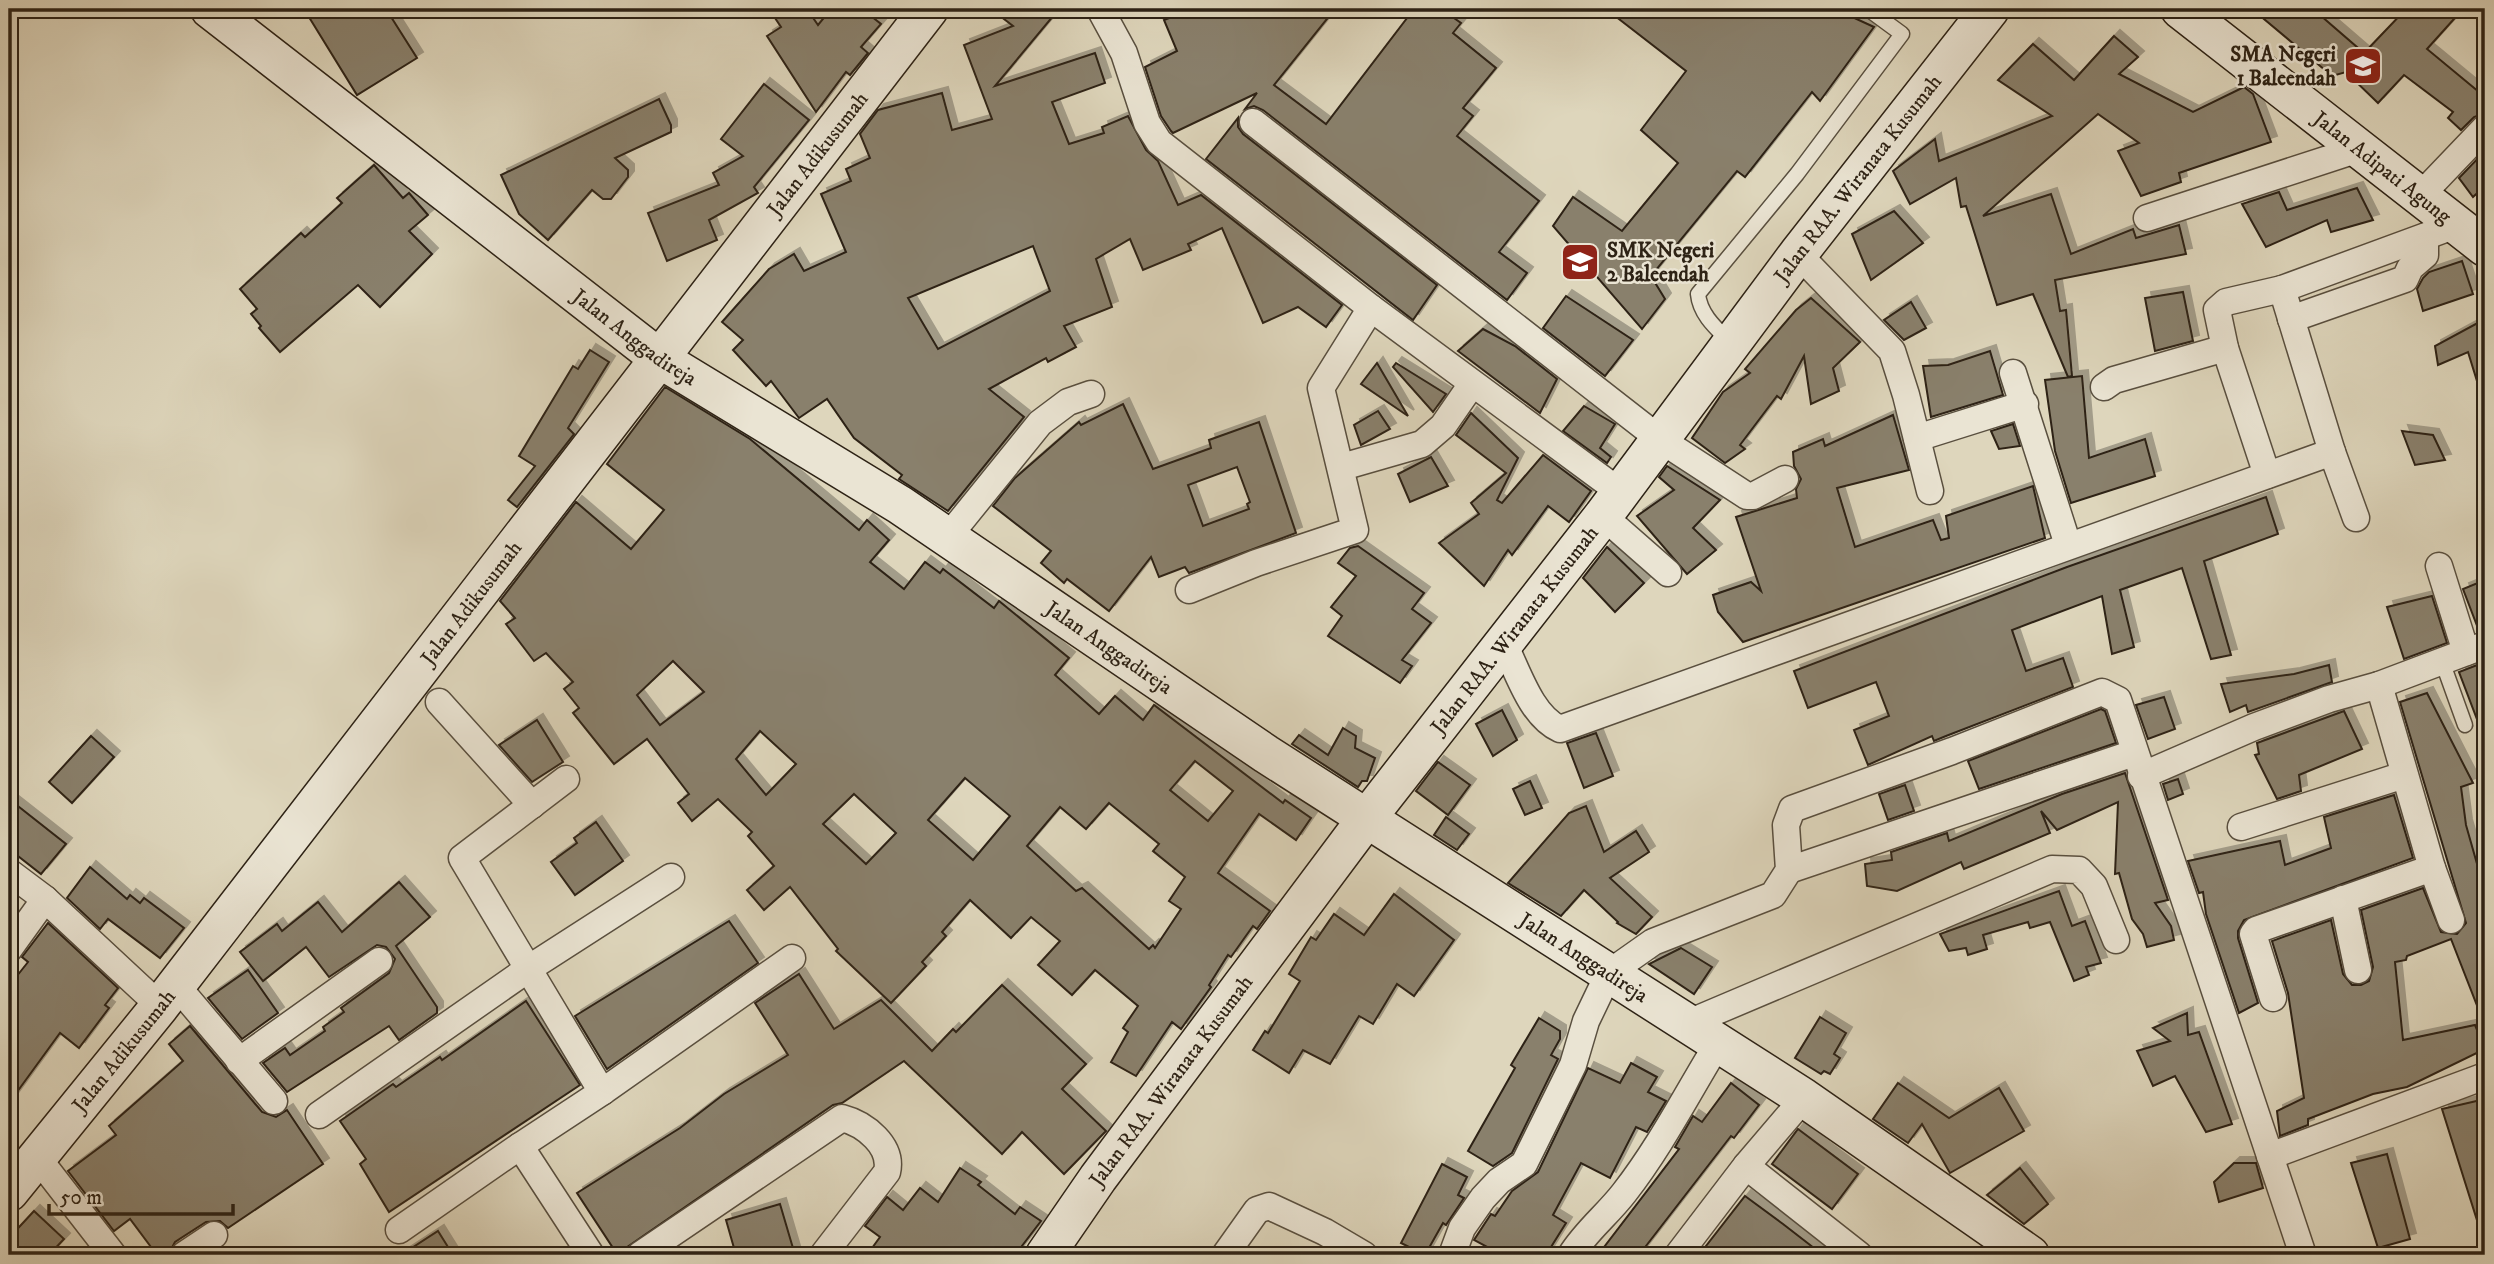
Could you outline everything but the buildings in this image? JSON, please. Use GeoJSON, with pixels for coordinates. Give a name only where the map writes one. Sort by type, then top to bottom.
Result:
{"type":"FeatureCollection","features":[{"type":"Feature","properties":{"kind":"main road","name":"Jalan Anggadireja"},"geometry":{"type":"LineString","coordinates":[[211,9],[660,359],[947,537],[1266,754],[1804,1098],[2030,1255]]}},
{"type":"Feature","properties":{"kind":"main road","name":"Jalan Adikusumah"},"geometry":{"type":"LineString","coordinates":[[9,1192],[168,995],[929,9]]}},
{"type":"Feature","properties":{"kind":"main road","name":"Jalan RAA. Wiranata Kusumah"},"geometry":{"type":"LineString","coordinates":[[1045,1255],[1091,1189],[1367,818],[1661,440],[1798,254],[1990,9]]}},
{"type":"Feature","properties":{"kind":"main road","name":"Jalan Adipati Agung"},"geometry":{"type":"LineString","coordinates":[[2180,9],[2420,196],[2455,236]]}},
{"type":"Feature","properties":{"kind":"street"},"geometry":{"type":"LineString","coordinates":[[1100,9],[1124,53],[1147,122],[1159,142],[1472,384],[1611,504],[1668,573]]}},
{"type":"Feature","properties":{"kind":"street"},"geometry":{"type":"LineString","coordinates":[[1253,122],[1661,440],[1747,496],[1753,496],[1785,479]]}},
{"type":"Feature","properties":{"kind":"street"},"geometry":{"type":"LineString","coordinates":[[2420,196],[2485,128]]}},
{"type":"Feature","properties":{"kind":"street"},"geometry":{"type":"LineString","coordinates":[[2147,218],[2359,149]]}},
{"type":"Feature","properties":{"kind":"street"},"geometry":{"type":"LineString","coordinates":[[2267,475],[2225,348],[2217,310],[2220,306],[2455,236]]}},
{"type":"Feature","properties":{"kind":"street"},"geometry":{"type":"LineString","coordinates":[[2291,319],[2405,279],[2410,268],[2425,255],[2455,236]]}},
{"type":"Feature","properties":{"kind":"street"},"geometry":{"type":"LineString","coordinates":[[1798,254],[1892,351],[1930,491]]}},
{"type":"Feature","properties":{"kind":"street"},"geometry":{"type":"LineString","coordinates":[[2282,289],[2332,452],[2356,517]]}},
{"type":"Feature","properties":{"kind":"street"},"geometry":{"type":"LineString","coordinates":[[1189,590],[1256,563],[1353,532],[1356,528],[1321,388],[1371,308]]}},
{"type":"Feature","properties":{"kind":"street"},"geometry":{"type":"LineString","coordinates":[[2104,387],[2114,380],[2225,348]]}},
{"type":"Feature","properties":{"kind":"street"},"geometry":{"type":"LineString","coordinates":[[2013,373],[2068,545]]}},
{"type":"Feature","properties":{"kind":"street"},"geometry":{"type":"LineString","coordinates":[[1342,467],[1422,444],[1443,426],[1472,384]]}},
{"type":"Feature","properties":{"kind":"street"},"geometry":{"type":"LineString","coordinates":[[947,537],[1040,423],[1068,402],[1091,394]]}},
{"type":"Feature","properties":{"kind":"street"},"geometry":{"type":"LineString","coordinates":[[1917,438],[2025,404]]}},
{"type":"Feature","properties":{"kind":"street"},"geometry":{"type":"LineString","coordinates":[[1504,644],[1540,714],[1549,724],[1560,729],[2332,452]]}},
{"type":"Feature","properties":{"kind":"street"},"geometry":{"type":"LineString","coordinates":[[1786,875],[2138,765],[2329,699],[2379,685],[2465,653],[2439,566]]}},
{"type":"Feature","properties":{"kind":"street"},"geometry":{"type":"LineString","coordinates":[[2379,685],[2432,868],[2451,920]]}},
{"type":"Feature","properties":{"kind":"street"},"geometry":{"type":"LineString","coordinates":[[1452,1255],[1462,1228],[1483,1198],[1499,1181],[1524,1164],[1573,1065],[1586,1021],[1609,973],[1653,942],[1773,895],[1786,875],[1786,825],[1792,809],[1952,751],[2102,692],[2118,700],[2303,1255]]}},
{"type":"Feature","properties":{"kind":"street"},"geometry":{"type":"LineString","coordinates":[[439,702],[532,805]]}},
{"type":"Feature","properties":{"kind":"street"},"geometry":{"type":"LineString","coordinates":[[2241,827],[2404,775]]}},
{"type":"Feature","properties":{"kind":"street"},"geometry":{"type":"LineString","coordinates":[[566,779],[462,858],[602,1093]]}},
{"type":"Feature","properties":{"kind":"street"},"geometry":{"type":"LineString","coordinates":[[2273,998],[2253,934],[2260,928],[2432,868]]}},
{"type":"Feature","properties":{"kind":"street"},"geometry":{"type":"LineString","coordinates":[[1571,1255],[1585,1233],[1623,1194],[1655,1148],[1701,1034],[2052,869],[2079,870],[2094,886],[2116,940]]}},
{"type":"Feature","properties":{"kind":"street"},"geometry":{"type":"LineString","coordinates":[[9,872],[168,995],[239,1061],[274,1101]]}},
{"type":"Feature","properties":{"kind":"street"},"geometry":{"type":"LineString","coordinates":[[319,1115],[528,970],[671,877]]}},
{"type":"Feature","properties":{"kind":"street"},"geometry":{"type":"LineString","coordinates":[[9,949],[45,899]]}},
{"type":"Feature","properties":{"kind":"street"},"geometry":{"type":"LineString","coordinates":[[2343,899],[2358,970]]}},
{"type":"Feature","properties":{"kind":"street"},"geometry":{"type":"LineString","coordinates":[[399,1230],[602,1093],[792,958]]}},
{"type":"Feature","properties":{"kind":"street"},"geometry":{"type":"LineString","coordinates":[[239,1061],[379,961]]}},
{"type":"Feature","properties":{"kind":"street"},"geometry":{"type":"LineString","coordinates":[[2270,1156],[2485,1076]]}},
{"type":"Feature","properties":{"kind":"street"},"geometry":{"type":"LineString","coordinates":[[1678,1255],[1745,1166],[1804,1098]]}},
{"type":"Feature","properties":{"kind":"street"},"geometry":{"type":"LineString","coordinates":[[640,1255],[842,1118],[867,1128],[883,1150],[889,1164],[887,1172],[823,1255]]}},
{"type":"Feature","properties":{"kind":"street"},"geometry":{"type":"LineString","coordinates":[[520,1146],[591,1255]]}},
{"type":"Feature","properties":{"kind":"street"},"geometry":{"type":"LineString","coordinates":[[37,1157],[113,1255]]}},
{"type":"Feature","properties":{"kind":"street"},"geometry":{"type":"LineString","coordinates":[[1745,1166],[1859,1255]]}},
{"type":"Feature","properties":{"kind":"street"},"geometry":{"type":"LineString","coordinates":[[1225,1255],[1257,1210],[1269,1206],[1325,1232],[1360,1254]]}},
{"type":"Feature","properties":{"kind":"street"},"geometry":{"type":"LineString","coordinates":[[184,1255],[214,1235]]}},
{"type":"Feature","properties":{"kind":"lane"},"geometry":{"type":"LineString","coordinates":[[1732,344],[1708,319],[1699,304],[1698,294],[1797,174],[1902,34],[1868,9]]}},
{"type":"Feature","properties":{"kind":"lane"},"geometry":{"type":"LineString","coordinates":[[2465,653],[2465,726]]}},
{"type":"Feature","properties":{"kind":"place","name":"SMA Negeri 1 Baleendah"},"geometry":{"type":"Point","coordinates":[2363,66]}},
{"type":"Feature","properties":{"kind":"place","name":"SMK Negeri 2 Baleendah"},"geometry":{"type":"Point","coordinates":[1580,262]}}]}
